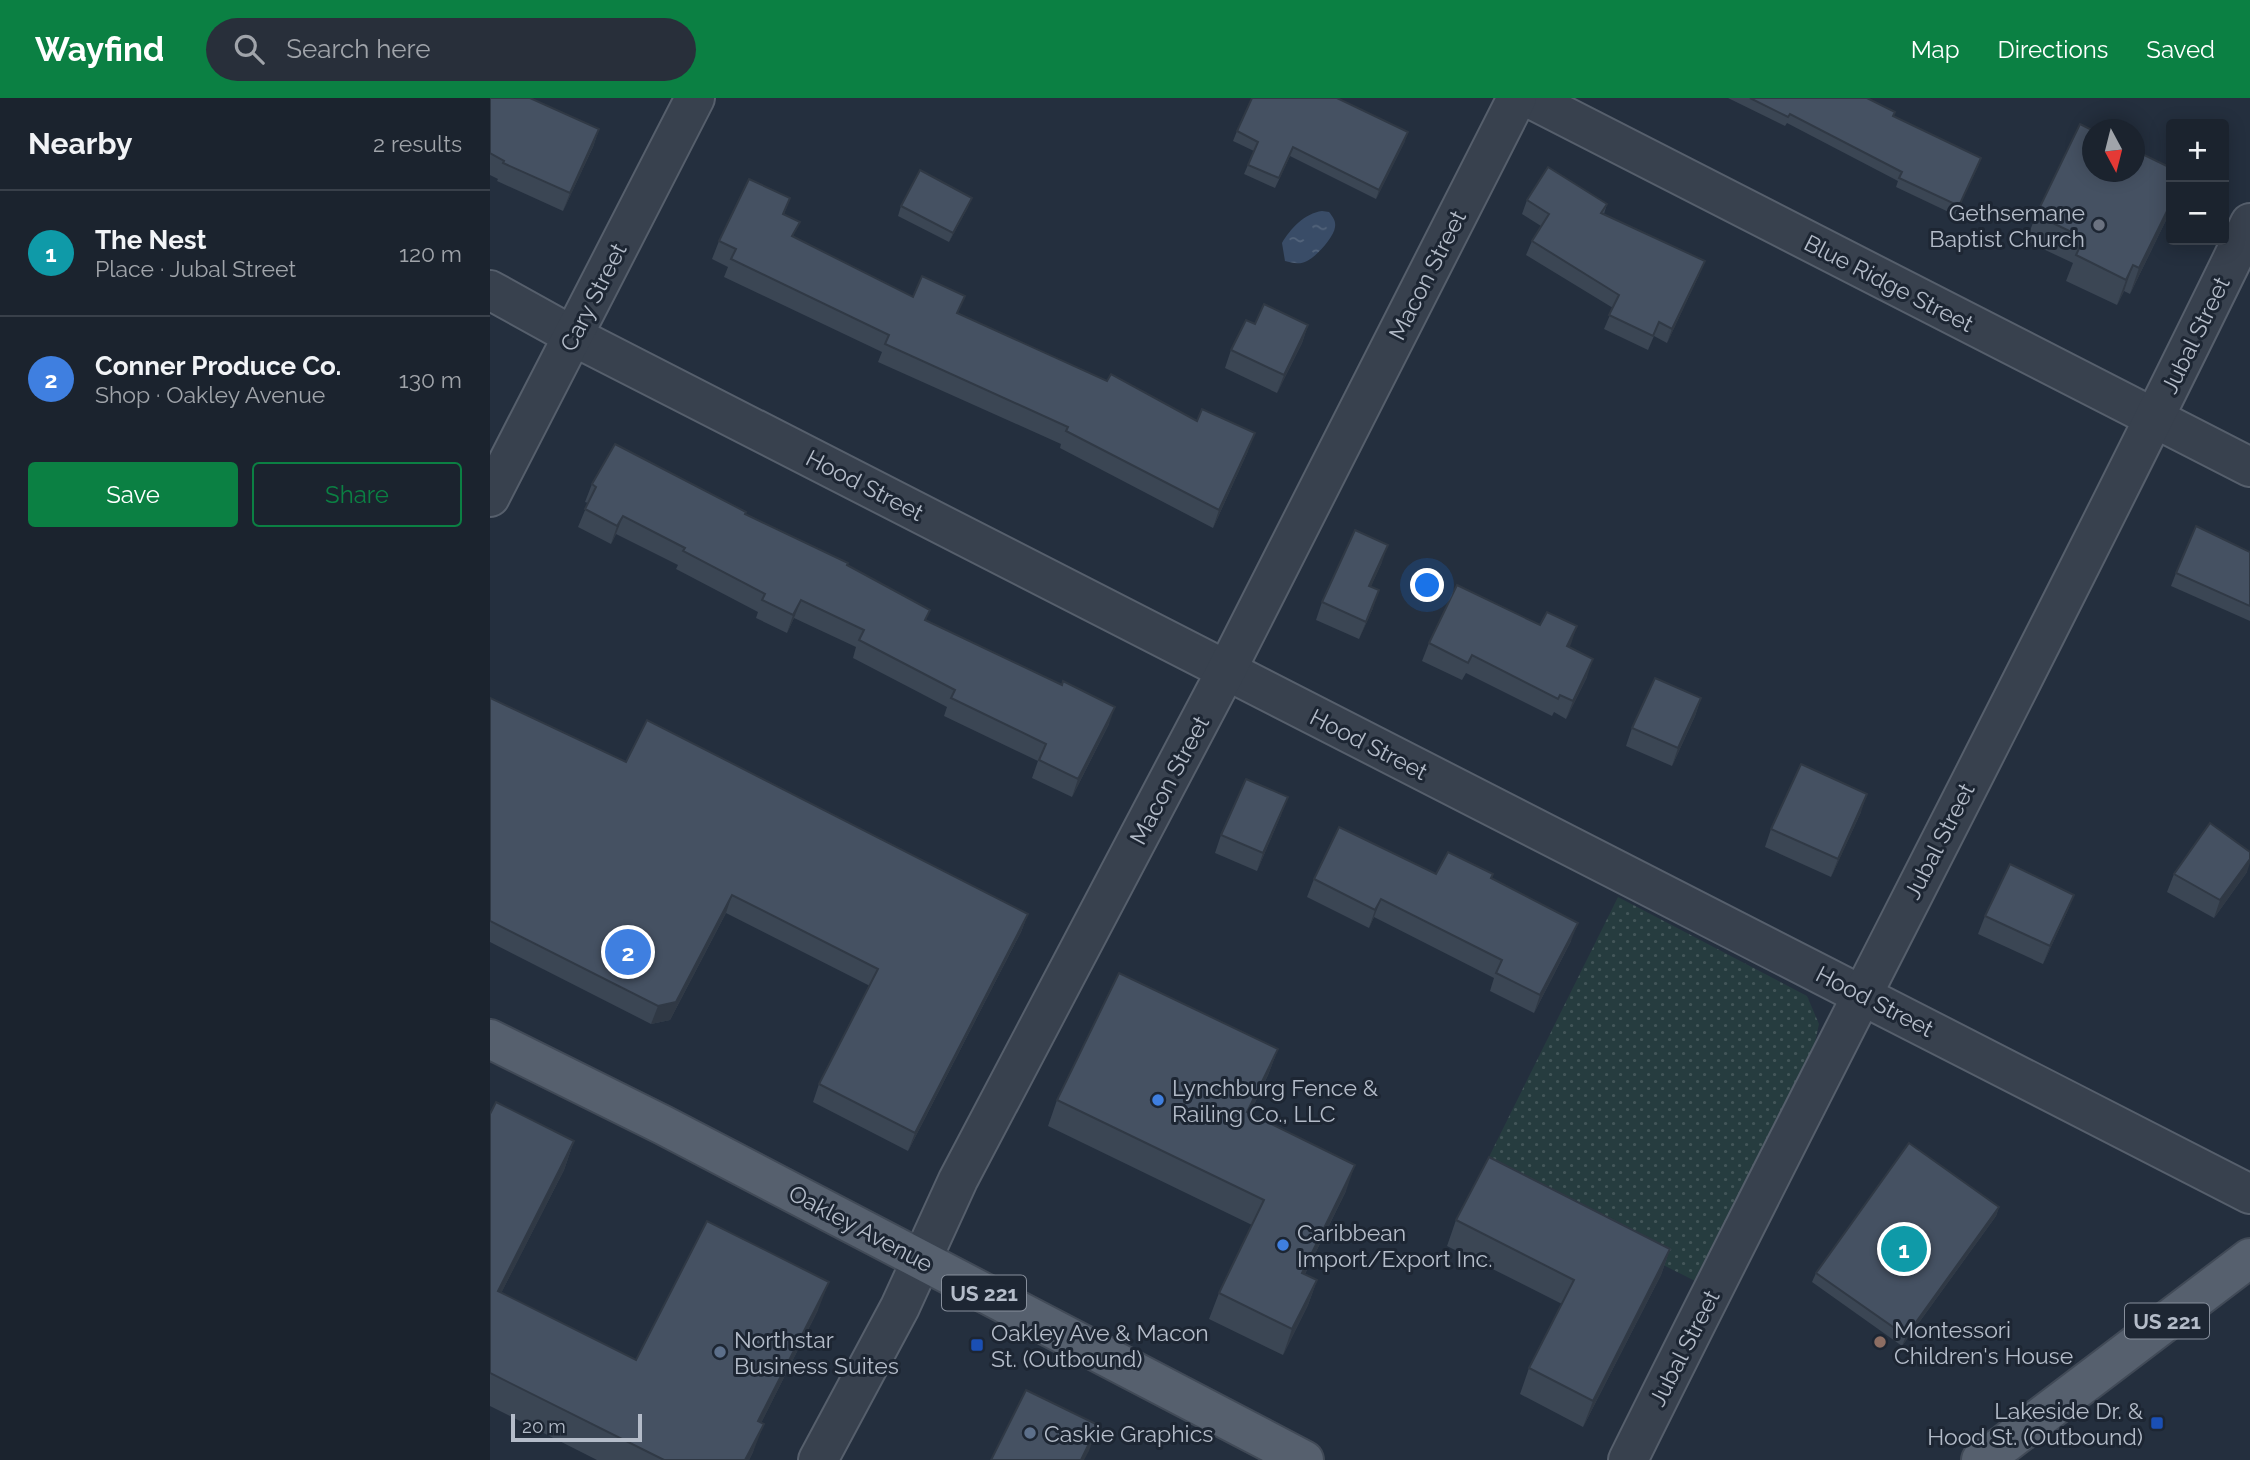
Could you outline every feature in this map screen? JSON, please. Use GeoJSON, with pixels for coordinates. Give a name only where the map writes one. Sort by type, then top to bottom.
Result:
{"type":"FeatureCollection","features":[{"type":"Feature","properties":{"kind":"main road","name":"Oakley Avenue"},"geometry":{"type":"LineString","coordinates":[[490,1039],[663,1125],[1304,1460]]}},
{"type":"Feature","properties":{"kind":"main road","name":"US 221"},"geometry":{"type":"LineString","coordinates":[[1981,1460],[2250,1258]]}},
{"type":"Feature","properties":{"kind":"street","name":"Cary Street"},"geometry":{"type":"LineString","coordinates":[[490,497],[695,98]]}},
{"type":"Feature","properties":{"kind":"street","name":"Macon Street"},"geometry":{"type":"LineString","coordinates":[[818,1460],[900,1307],[969,1159],[1226,671],[1517,98]]}},
{"type":"Feature","properties":{"kind":"street","name":"Blue Ridge Street"},"geometry":{"type":"LineString","coordinates":[[1529,98],[2250,467]]}},
{"type":"Feature","properties":{"kind":"street","name":"Jubal Street"},"geometry":{"type":"LineString","coordinates":[[1629,1460],[1861,993],[2154,418],[2250,223]]}},
{"type":"Feature","properties":{"kind":"street","name":"Hood Street"},"geometry":{"type":"LineString","coordinates":[[490,290],[1226,671],[2250,1194]]}},
{"type":"Feature","properties":{"kind":"green space"},"geometry":{"type":"Polygon","coordinates":[[[1618,897],[1807,996],[1819,1024],[1814,1047],[1785,1119],[1697,1282],[1481,1173],[1618,897]]]}},
{"type":"Feature","properties":{"kind":"water"},"geometry":{"type":"Polygon","coordinates":[[[1322,211],[1329,212],[1335,223],[1328,241],[1307,261],[1285,261],[1282,243],[1289,232],[1304,218],[1322,211]]]}},
{"type":"Feature","properties":{"kind":"building"},"geometry":{"type":"Polygon","coordinates":[[[490,98],[530,98],[599,129],[570,193],[503,163],[504,161],[490,153],[490,98]]]}},
{"type":"Feature","properties":{"kind":"building"},"geometry":{"type":"Polygon","coordinates":[[[1252,98],[1337,98],[1408,132],[1379,190],[1293,147],[1279,178],[1248,165],[1258,142],[1237,131],[1252,98]]]}},
{"type":"Feature","properties":{"kind":"building"},"geometry":{"type":"Polygon","coordinates":[[[1750,98],[1867,98],[1895,112],[1893,116],[1981,158],[1959,206],[1899,178],[1902,172],[1790,114],[1788,117],[1750,98]]]}},
{"type":"Feature","properties":{"kind":"building","name":"Gethsemane Baptist Church"},"geometry":{"type":"Polygon","coordinates":[[[2080,124],[2082,182],[2145,182],[2145,155],[2166,166],[2166,213],[2139,268],[2133,265],[2126,280],[2076,255],[2084,238],[2036,215],[2080,124]]]}},
{"type":"Feature","properties":{"kind":"building"},"geometry":{"type":"Polygon","coordinates":[[[1548,167],[1607,204],[1601,213],[1705,261],[1672,329],[1659,322],[1653,336],[1609,315],[1619,295],[1532,241],[1549,214],[1527,200],[1548,167]]]}},
{"type":"Feature","properties":{"kind":"building"},"geometry":{"type":"Polygon","coordinates":[[[920,170],[972,198],[953,233],[901,206],[920,170]]]}},
{"type":"Feature","properties":{"kind":"building"},"geometry":{"type":"Polygon","coordinates":[[[749,179],[790,198],[783,214],[800,222],[792,236],[913,297],[922,276],[965,296],[957,313],[1107,381],[1111,374],[1197,421],[1202,409],[1255,433],[1219,510],[1066,431],[1068,427],[885,344],[889,335],[731,259],[736,249],[719,241],[749,179]]]}},
{"type":"Feature","properties":{"kind":"building"},"geometry":{"type":"Polygon","coordinates":[[[1264,304],[1308,325],[1284,375],[1231,350],[1246,320],[1255,324],[1264,304]]]}},
{"type":"Feature","properties":{"kind":"building"},"geometry":{"type":"Polygon","coordinates":[[[615,444],[746,512],[745,514],[848,563],[847,565],[930,610],[925,620],[1115,707],[1078,779],[1039,760],[1046,744],[951,698],[955,690],[859,640],[864,630],[801,600],[793,615],[762,600],[765,594],[623,516],[617,526],[585,509],[596,487],[592,484],[615,444]]]}},
{"type":"Feature","properties":{"kind":"building"},"geometry":{"type":"Polygon","coordinates":[[[2196,526],[2250,552],[2250,606],[2176,573],[2196,526]]]}},
{"type":"Feature","properties":{"kind":"building"},"geometry":{"type":"Polygon","coordinates":[[[1355,530],[1388,545],[1369,586],[1379,590],[1366,622],[1322,602],[1355,530]]]}},
{"type":"Feature","properties":{"kind":"building"},"geometry":{"type":"Polygon","coordinates":[[[1457,585],[1540,625],[1547,612],[1577,626],[1567,646],[1593,659],[1573,701],[1560,695],[1558,699],[1472,655],[1468,663],[1429,643],[1457,585]]]}},
{"type":"Feature","properties":{"kind":"building"},"geometry":{"type":"Polygon","coordinates":[[[1655,678],[1701,698],[1678,748],[1632,728],[1655,678]]]}},
{"type":"Feature","properties":{"kind":"building"},"geometry":{"type":"Polygon","coordinates":[[[490,698],[626,762],[647,720],[1028,914],[915,1133],[819,1084],[878,969],[732,895],[676,1002],[658,1006],[490,921],[490,698]]]}},
{"type":"Feature","properties":{"kind":"building"},"geometry":{"type":"Polygon","coordinates":[[[1801,764],[1867,794],[1838,859],[1771,829],[1801,764]]]}},
{"type":"Feature","properties":{"kind":"building"},"geometry":{"type":"Polygon","coordinates":[[[1246,779],[1288,797],[1263,853],[1221,835],[1246,779]]]}},
{"type":"Feature","properties":{"kind":"building"},"geometry":{"type":"Polygon","coordinates":[[[2210,823],[2250,852],[2250,859],[2220,900],[2174,874],[2210,823]]]}},
{"type":"Feature","properties":{"kind":"building"},"geometry":{"type":"Polygon","coordinates":[[[1339,827],[1436,874],[1448,852],[1493,874],[1491,878],[1578,923],[1540,995],[1496,973],[1502,960],[1381,899],[1375,910],[1314,879],[1339,827]]]}},
{"type":"Feature","properties":{"kind":"building"},"geometry":{"type":"Polygon","coordinates":[[[2010,864],[2074,895],[2050,946],[1985,916],[2010,864]]]}},
{"type":"Feature","properties":{"kind":"building"},"geometry":{"type":"Polygon","coordinates":[[[1119,973],[1278,1049],[1247,1112],[1355,1165],[1302,1273],[1317,1280],[1292,1329],[1219,1293],[1264,1200],[1057,1100],[1119,973]]]}},
{"type":"Feature","properties":{"kind":"building","name":"Northstar Business Suites"},"geometry":{"type":"Polygon","coordinates":[[[496,1102],[574,1141],[498,1291],[636,1360],[707,1221],[829,1282],[758,1421],[764,1424],[745,1460],[664,1460],[490,1373],[490,1114],[496,1102]]]}},
{"type":"Feature","properties":{"kind":"building"},"geometry":{"type":"Polygon","coordinates":[[[1909,1143],[1999,1207],[1906,1336],[1816,1273],[1909,1143]]]}},
{"type":"Feature","properties":{"kind":"building"},"geometry":{"type":"Polygon","coordinates":[[[1489,1157],[1670,1249],[1593,1401],[1529,1368],[1574,1280],[1456,1220],[1489,1157]]]}},
{"type":"Feature","properties":{"kind":"building"},"geometry":{"type":"Polygon","coordinates":[[[1026,1390],[1098,1425],[1081,1460],[991,1460],[1026,1390]]]}},
{"type":"Feature","properties":{"kind":"place","name":"Gethsemane Baptist Church"},"geometry":{"type":"Point","coordinates":[2099,225]}},
{"type":"Feature","properties":{"kind":"place","name":"Conner Produce Co."},"geometry":{"type":"Point","coordinates":[628,952]}},
{"type":"Feature","properties":{"kind":"place","name":"Lynchburg Fence & Railing Co., LLC"},"geometry":{"type":"Point","coordinates":[1158,1100]}},
{"type":"Feature","properties":{"kind":"place","name":"Caribbean Import/Export Inc."},"geometry":{"type":"Point","coordinates":[1283,1245]}},
{"type":"Feature","properties":{"kind":"place","name":"The Nest"},"geometry":{"type":"Point","coordinates":[1904,1249]}},
{"type":"Feature","properties":{"kind":"place","name":"Montessori Children's House"},"geometry":{"type":"Point","coordinates":[1880,1342]}},
{"type":"Feature","properties":{"kind":"place","name":"Oakley Ave & Macon St. (Outbound)"},"geometry":{"type":"Point","coordinates":[977,1345]}},
{"type":"Feature","properties":{"kind":"place","name":"Northstar Business Suites"},"geometry":{"type":"Point","coordinates":[720,1352]}},
{"type":"Feature","properties":{"kind":"place","name":"Lakeside Dr. & Hood St. (Outbound)"},"geometry":{"type":"Point","coordinates":[2157,1423]}},
{"type":"Feature","properties":{"kind":"place","name":"Caskie Graphics"},"geometry":{"type":"Point","coordinates":[1030,1433]}}]}
